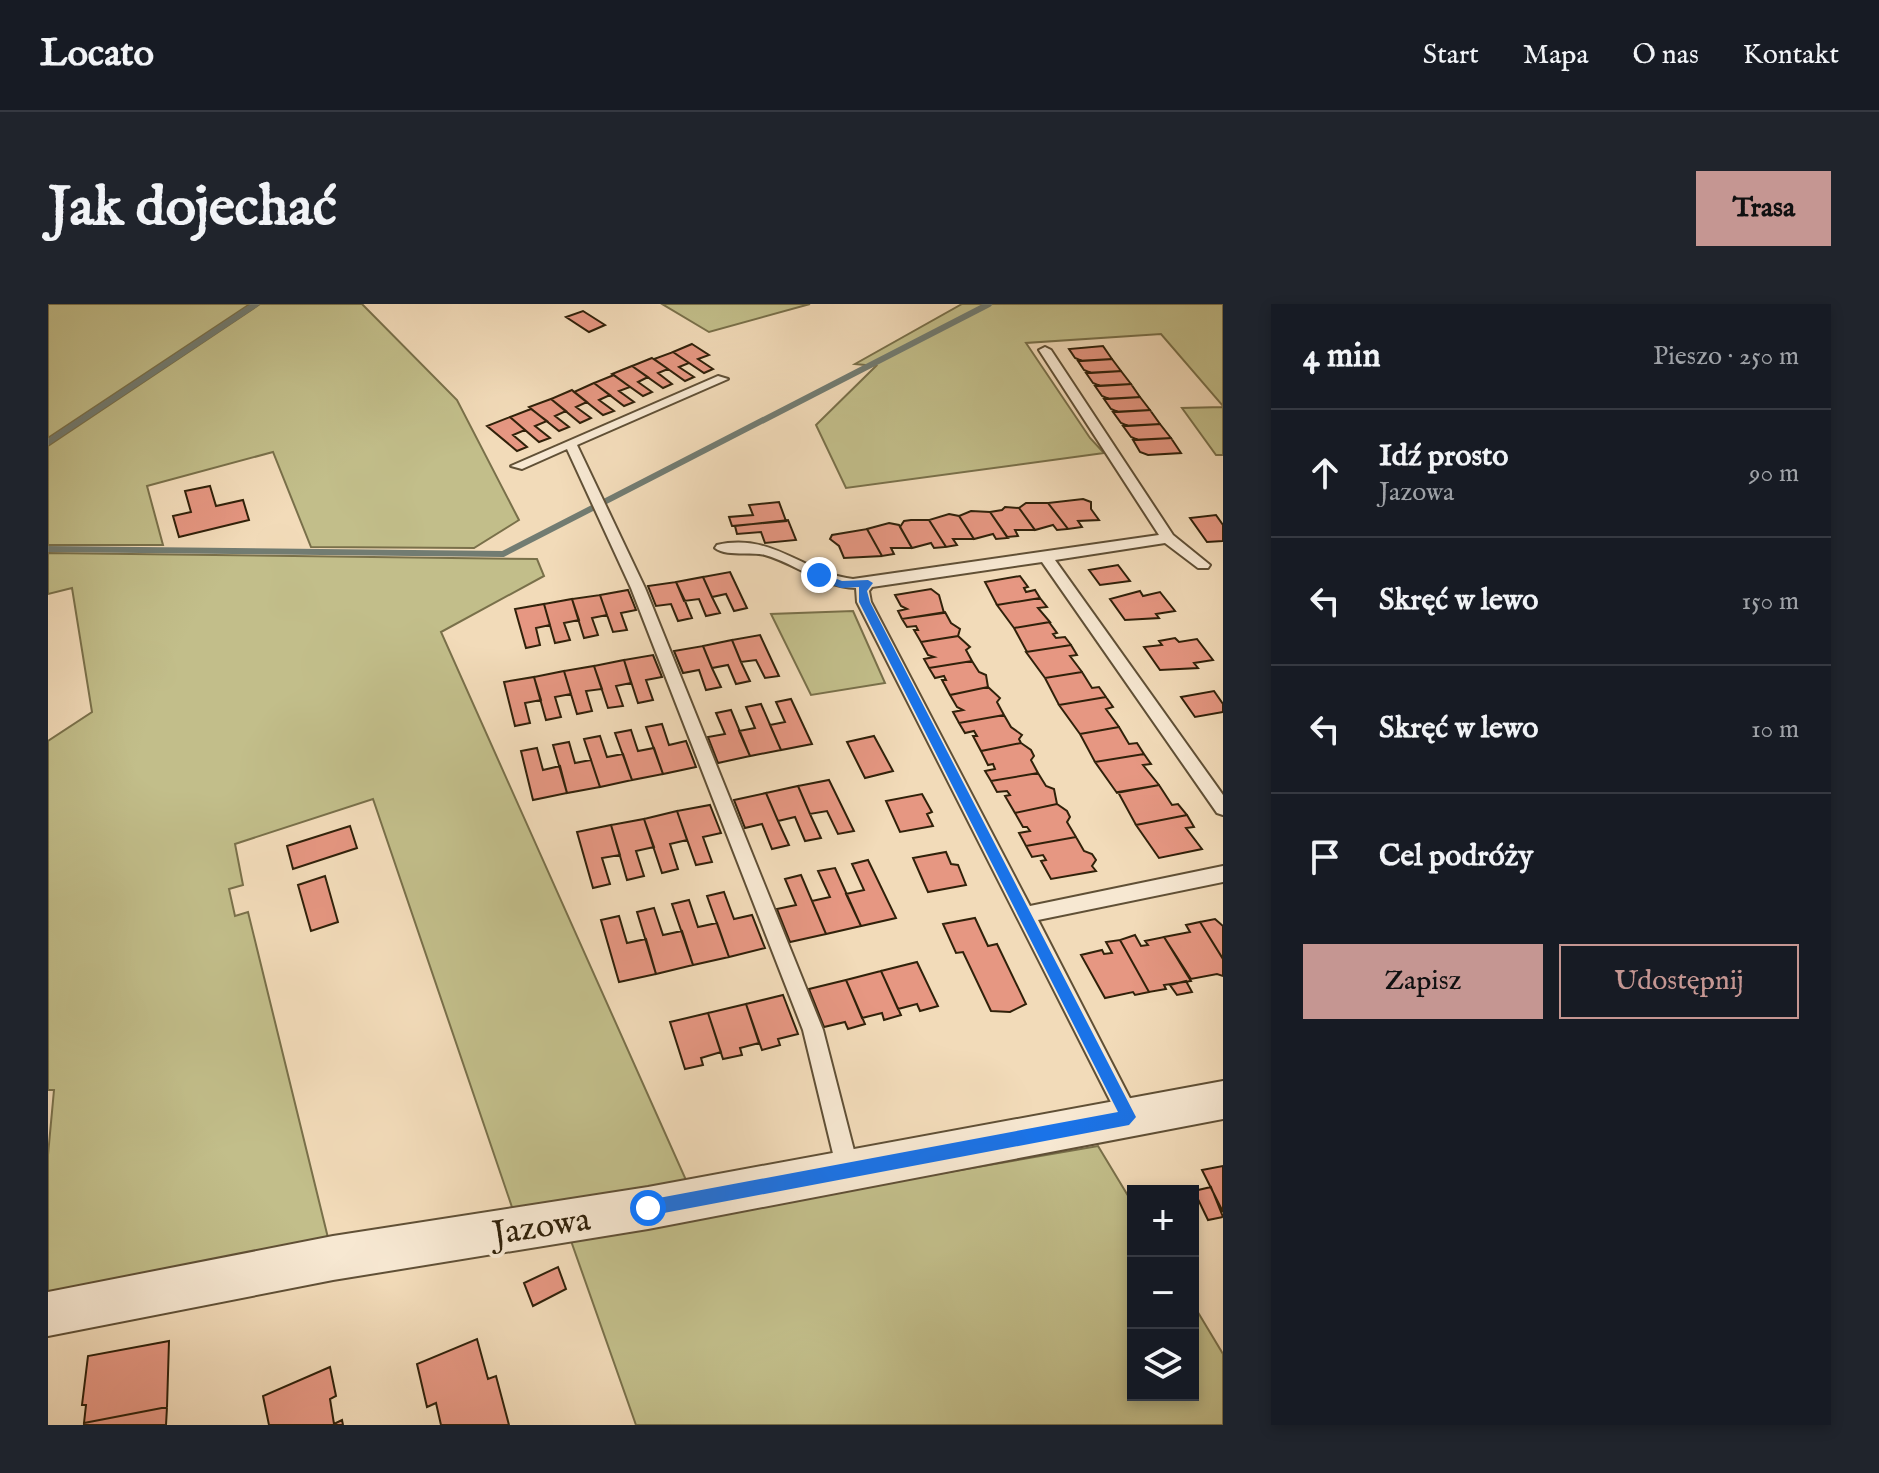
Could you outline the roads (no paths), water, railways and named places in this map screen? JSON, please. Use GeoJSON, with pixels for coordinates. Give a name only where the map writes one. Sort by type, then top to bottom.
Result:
{"type":"FeatureCollection","features":[{"type":"Feature","properties":{"kind":"street","name":"Jazowa"},"geometry":{"type":"LineString","coordinates":[[48,1314],[333,1258],[648,1208],[1223,1100]]}},
{"type":"Feature","properties":{"kind":"lane"},"geometry":{"type":"LineString","coordinates":[[1045,350],[1168,538],[1203,565]]}},
{"type":"Feature","properties":{"kind":"lane"},"geometry":{"type":"LineString","coordinates":[[517,466],[722,379]]}},
{"type":"Feature","properties":{"kind":"lane"},"geometry":{"type":"LineString","coordinates":[[570,443],[638,588],[813,1030],[848,1170]]}},
{"type":"Feature","properties":{"kind":"lane"},"geometry":{"type":"LineString","coordinates":[[722,548],[740,546],[778,554],[829,581],[851,585],[1168,538]]}},
{"type":"Feature","properties":{"kind":"lane"},"geometry":{"type":"LineString","coordinates":[[1045,556],[1223,808]]}},
{"type":"Feature","properties":{"kind":"lane"},"geometry":{"type":"LineString","coordinates":[[868,583],[862,590],[864,602],[1129,1117]]}},
{"type":"Feature","properties":{"kind":"lane"},"geometry":{"type":"LineString","coordinates":[[1024,915],[1223,874]]}},
{"type":"Feature","properties":{"kind":"waterway"},"geometry":{"type":"LineString","coordinates":[[48,442],[256,304]]}},
{"type":"Feature","properties":{"kind":"waterway"},"geometry":{"type":"LineString","coordinates":[[48,549],[503,554],[989,304]]}}]}
